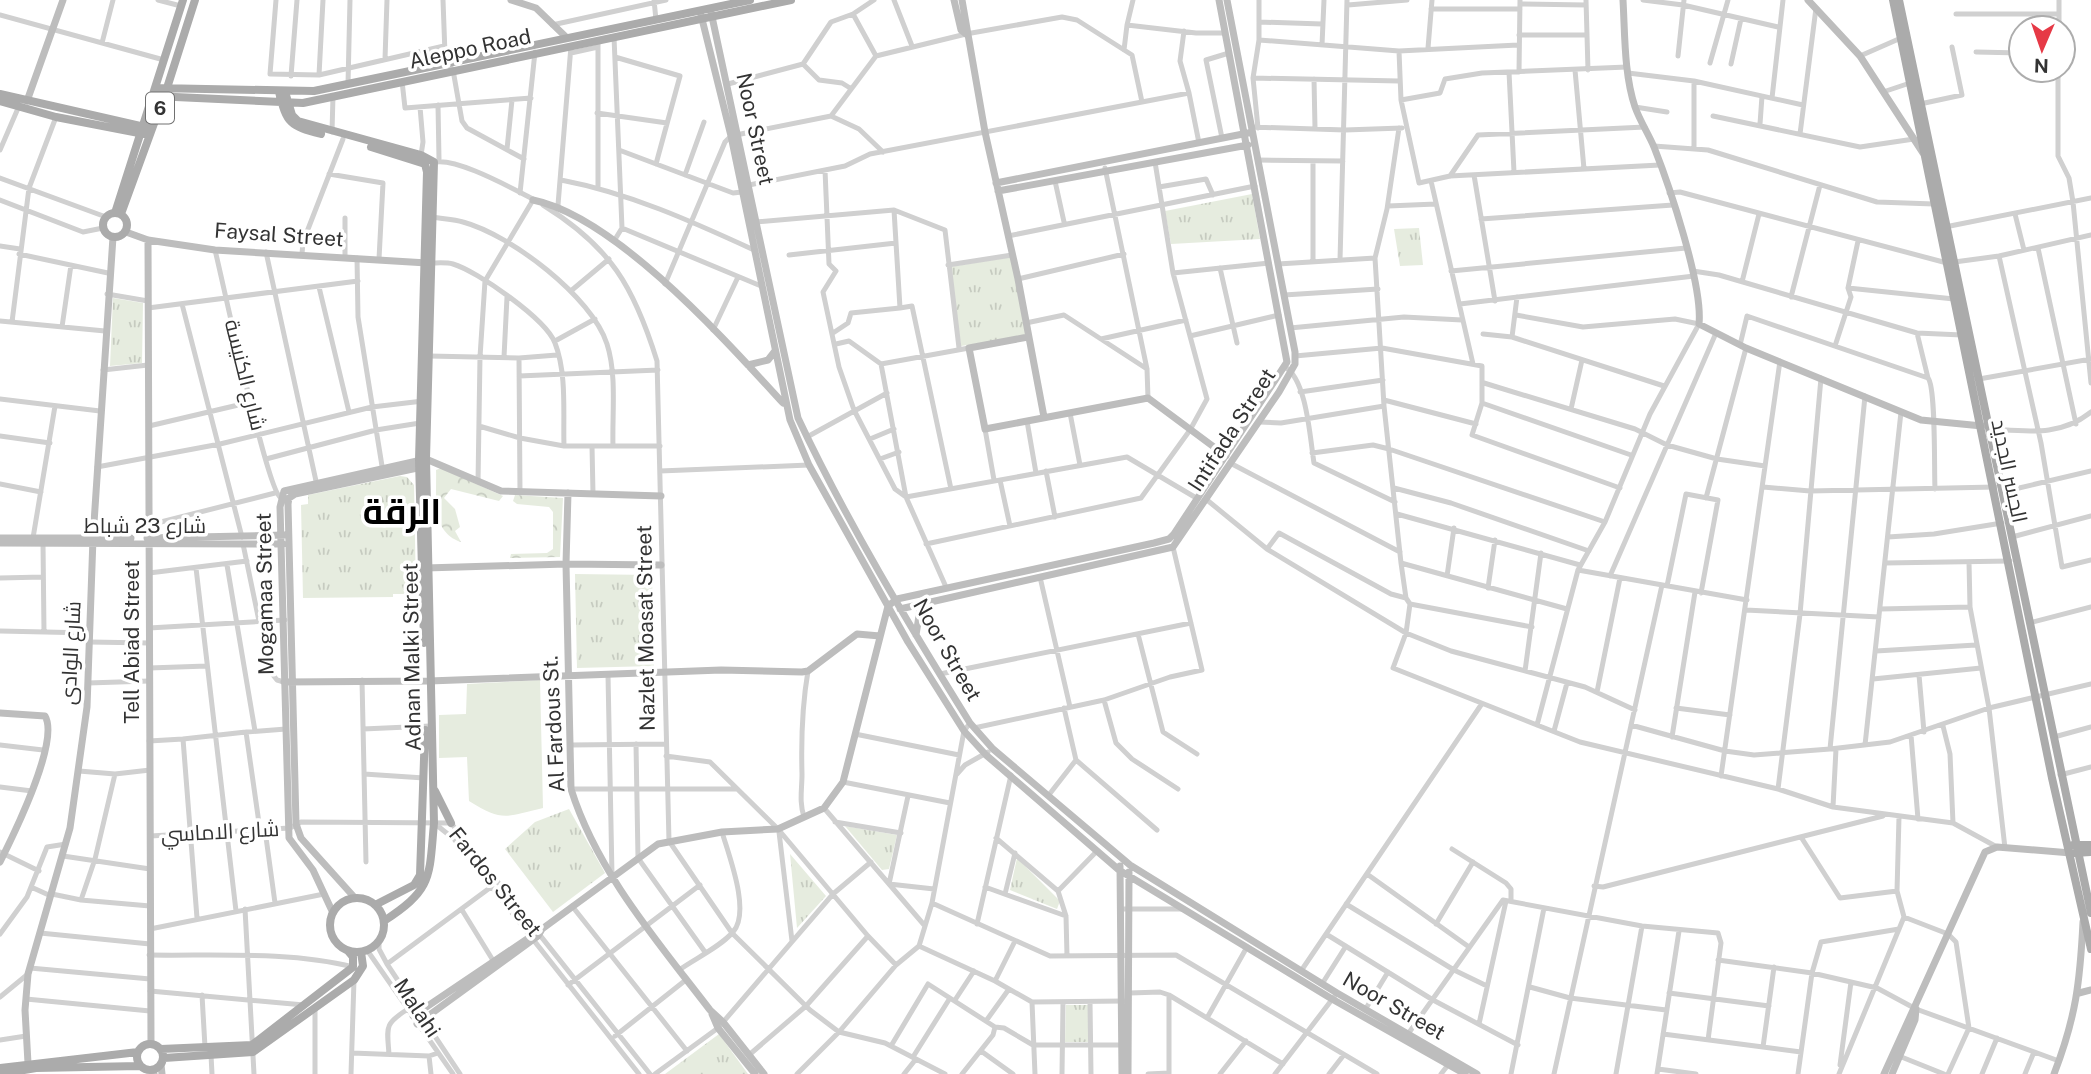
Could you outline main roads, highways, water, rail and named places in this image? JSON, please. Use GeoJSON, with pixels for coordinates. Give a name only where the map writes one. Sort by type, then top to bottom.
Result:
{"type":"FeatureCollection","features":[{"type":"Feature","properties":{"kind":"main road"},"geometry":{"type":"LineString","coordinates":[[27,101],[63,0]]}},
{"type":"Feature","properties":{"kind":"main road","name":"6"},"geometry":{"type":"LineString","coordinates":[[114,214],[147,131],[166,93],[195,0]]}},
{"type":"Feature","properties":{"kind":"main road"},"geometry":{"type":"LineString","coordinates":[[511,0],[537,4],[570,46]]}},
{"type":"Feature","properties":{"kind":"main road","name":"Aleppo Road"},"geometry":{"type":"LineString","coordinates":[[166,93],[314,91],[535,49],[598,44],[614,37],[701,15],[710,8],[750,0]]}},
{"type":"Feature","properties":{"kind":"main road","name":"Aleppo Road"},"geometry":{"type":"LineString","coordinates":[[710,8],[791,0]]}},
{"type":"Feature","properties":{"kind":"main road"},"geometry":{"type":"LineString","coordinates":[[954,0],[961,30],[966,34]]}},
{"type":"Feature","properties":{"kind":"main road"},"geometry":{"type":"LineString","coordinates":[[962,0],[985,132],[1018,279],[1044,417]]}},
{"type":"Feature","properties":{"kind":"main road","name":"Intifada Street"},"geometry":{"type":"LineString","coordinates":[[1219,0],[1229,53],[1252,130]]}},
{"type":"Feature","properties":{"kind":"main road","name":"Intifada Street"},"geometry":{"type":"LineString","coordinates":[[921,603],[1173,547],[1232,464],[1288,369],[1292,352],[1290,328],[1255,186],[1252,130],[1227,0]]}},
{"type":"Feature","properties":{"kind":"main road"},"geometry":{"type":"LineString","coordinates":[[1623,0],[1628,70],[1635,107],[1654,146],[1686,248],[1700,310],[1699,324],[1743,346],[1901,412],[1932,422],[1986,427]]}},
{"type":"Feature","properties":{"kind":"main road"},"geometry":{"type":"LineString","coordinates":[[1808,0],[1860,56],[1924,153]]}},
{"type":"Feature","properties":{"kind":"main road","name":"الجسر الجديد"},"geometry":{"type":"LineString","coordinates":[[1893,0],[1934,204],[1979,379],[1986,427]]}},
{"type":"Feature","properties":{"kind":"main road","name":"الجسر الجديد"},"geometry":{"type":"LineString","coordinates":[[1899,0],[1945,227],[1954,299],[2012,537],[2029,623],[2052,778],[2073,849],[2087,885],[2091,913]]}},
{"type":"Feature","properties":{"kind":"main road","name":"6"},"geometry":{"type":"LineString","coordinates":[[147,131],[155,92],[182,3]]}},
{"type":"Feature","properties":{"kind":"main road","name":"Noor Street"},"geometry":{"type":"LineString","coordinates":[[710,8],[728,84],[742,192],[775,351],[809,465],[889,612],[964,731],[986,755],[1119,870],[1465,1074]]}},
{"type":"Feature","properties":{"kind":"main road","name":"Aleppo Road"},"geometry":{"type":"LineString","coordinates":[[570,46],[656,20],[701,15]]}},
{"type":"Feature","properties":{"kind":"main road","name":"Noor Street"},"geometry":{"type":"LineString","coordinates":[[701,15],[749,185],[789,405]]}},
{"type":"Feature","properties":{"kind":"main road","name":"Aleppo Road"},"geometry":{"type":"LineString","coordinates":[[155,92],[285,103],[402,81],[450,66]]}},
{"type":"Feature","properties":{"kind":"main road","name":"Nazlet Moasat Street"},"geometry":{"type":"LineString","coordinates":[[282,92],[292,125],[430,160]]}},
{"type":"Feature","properties":{"kind":"main road"},"geometry":{"type":"LineString","coordinates":[[0,94],[147,131]]}},
{"type":"Feature","properties":{"kind":"main road"},"geometry":{"type":"LineString","coordinates":[[0,101],[56,117],[147,131]]}},
{"type":"Feature","properties":{"kind":"main road","name":"Nazlet Moasat Street"},"geometry":{"type":"LineString","coordinates":[[285,103],[298,121],[430,160]]}},
{"type":"Feature","properties":{"kind":"main road"},"geometry":{"type":"LineString","coordinates":[[997,187],[1252,130]]}},
{"type":"Feature","properties":{"kind":"main road"},"geometry":{"type":"LineString","coordinates":[[997,187],[1055,181],[1251,144]]}},
{"type":"Feature","properties":{"kind":"main road","name":"Intifada Street"},"geometry":{"type":"LineString","coordinates":[[1251,144],[1258,160],[1280,315],[1292,352]]}},
{"type":"Feature","properties":{"kind":"main road","name":"Adnan Malki Street"},"geometry":{"type":"LineString","coordinates":[[423,463],[420,423],[429,356],[428,263],[432,217],[430,160]]}},
{"type":"Feature","properties":{"kind":"main road","name":"Adnan Malki Street"},"geometry":{"type":"LineString","coordinates":[[375,905],[401,894],[414,885],[420,875],[428,780],[423,401],[430,160]]}},
{"type":"Feature","properties":{"kind":"main road"},"geometry":{"type":"LineString","coordinates":[[534,200],[558,205],[597,227],[665,285],[789,405]]}},
{"type":"Feature","properties":{"kind":"main road"},"geometry":{"type":"LineString","coordinates":[[114,214],[128,222],[126,232],[113,237],[103,228],[114,214]]}},
{"type":"Feature","properties":{"kind":"main road","name":"Faysal Street"},"geometry":{"type":"LineString","coordinates":[[126,232],[148,240],[215,250],[428,263]]}},
{"type":"Feature","properties":{"kind":"main road","name":"شارع الوادى"},"geometry":{"type":"LineString","coordinates":[[28,1063],[26,999],[29,971],[63,856],[79,772],[88,683],[100,411],[108,273],[113,237]]}},
{"type":"Feature","properties":{"kind":"main road","name":"Tell Abiad Street"},"geometry":{"type":"LineString","coordinates":[[148,240],[151,1044]]}},
{"type":"Feature","properties":{"kind":"main road"},"geometry":{"type":"LineString","coordinates":[[1028,337],[969,348],[985,429],[1148,398],[1226,456]]}},
{"type":"Feature","properties":{"kind":"main road"},"geometry":{"type":"LineString","coordinates":[[748,365],[768,360],[775,351]]}},
{"type":"Feature","properties":{"kind":"main road","name":"Intifada Street"},"geometry":{"type":"LineString","coordinates":[[889,612],[897,599],[1169,540],[1288,369]]}},
{"type":"Feature","properties":{"kind":"main road","name":"Noor Street"},"geometry":{"type":"LineString","coordinates":[[794,419],[807,437],[916,636],[972,725],[993,749],[1121,859],[1322,984],[1335,996],[1365,1010],[1477,1074]]}},
{"type":"Feature","properties":{"kind":"main road","name":"Mogamaa Street"},"geometry":{"type":"LineString","coordinates":[[333,913],[313,870],[289,838],[293,826],[289,682],[282,621],[289,498],[295,494],[423,463]]}},
{"type":"Feature","properties":{"kind":"main road","name":"Mogamaa Street"},"geometry":{"type":"LineString","coordinates":[[293,826],[286,729],[292,620],[278,495],[289,488],[316,481],[382,467],[423,463],[438,464],[501,491],[568,493]]}},
{"type":"Feature","properties":{"kind":"main road","name":"الجسر الجديد"},"geometry":{"type":"LineString","coordinates":[[1999,489],[2002,523],[2060,775],[2083,921],[2091,949]]}},
{"type":"Feature","properties":{"kind":"main road"},"geometry":{"type":"LineString","coordinates":[[568,493],[661,496]]}},
{"type":"Feature","properties":{"kind":"main road","name":"Al Fardous St."},"geometry":{"type":"LineString","coordinates":[[568,493],[566,564],[571,789],[581,820],[612,875],[721,1025]]}},
{"type":"Feature","properties":{"kind":"main road","name":"شارع 23 شباط"},"geometry":{"type":"LineString","coordinates":[[0,541],[33,538],[285,539]]}},
{"type":"Feature","properties":{"kind":"main road","name":"شارع 23 شباط"},"geometry":{"type":"LineString","coordinates":[[0,541],[43,543],[93,540]]}},
{"type":"Feature","properties":{"kind":"main road"},"geometry":{"type":"LineString","coordinates":[[426,568],[566,564],[662,565]]}},
{"type":"Feature","properties":{"kind":"main road"},"geometry":{"type":"LineString","coordinates":[[421,1022],[612,875],[669,841],[722,832],[778,829],[824,808],[843,782],[880,636],[889,612],[921,603],[916,636]]}},
{"type":"Feature","properties":{"kind":"main road"},"geometry":{"type":"LineString","coordinates":[[289,682],[721,670],[808,671],[857,634],[880,636]]}},
{"type":"Feature","properties":{"kind":"main road"},"geometry":{"type":"LineString","coordinates":[[0,713],[45,716],[48,727],[33,792],[1,856]]}},
{"type":"Feature","properties":{"kind":"main road"},"geometry":{"type":"LineString","coordinates":[[428,780],[451,822]]}},
{"type":"Feature","properties":{"kind":"main road","name":"Adnan Malki Street"},"geometry":{"type":"LineString","coordinates":[[384,921],[424,887],[429,877],[434,823],[428,780]]}},
{"type":"Feature","properties":{"kind":"main road"},"geometry":{"type":"LineString","coordinates":[[293,826],[355,898],[375,905],[384,921],[379,941],[364,951],[348,951]]}},
{"type":"Feature","properties":{"kind":"main road"},"geometry":{"type":"LineString","coordinates":[[2073,849],[2091,845]]}},
{"type":"Feature","properties":{"kind":"main road"},"geometry":{"type":"LineString","coordinates":[[1892,1074],[1915,1020],[1916,1009],[1983,854],[2001,848],[2073,849],[2091,852]]}},
{"type":"Feature","properties":{"kind":"main road"},"geometry":{"type":"LineString","coordinates":[[1121,859],[1119,870],[1130,997],[1128,1074]]}},
{"type":"Feature","properties":{"kind":"main road"},"geometry":{"type":"LineString","coordinates":[[1124,909],[1130,865]]}},
{"type":"Feature","properties":{"kind":"main road"},"geometry":{"type":"LineString","coordinates":[[332,991],[353,967],[353,957],[331,935],[333,913],[342,902],[355,898]]}},
{"type":"Feature","properties":{"kind":"main road"},"geometry":{"type":"LineString","coordinates":[[2054,1074],[2079,993],[2083,921]]}},
{"type":"Feature","properties":{"kind":"main road"},"geometry":{"type":"LineString","coordinates":[[414,1012],[535,935]]}},
{"type":"Feature","properties":{"kind":"main road"},"geometry":{"type":"LineString","coordinates":[[129,1074],[211,1055],[252,1049],[332,991],[354,980],[363,966],[364,951]]}},
{"type":"Feature","properties":{"kind":"main road"},"geometry":{"type":"LineString","coordinates":[[1122,1074],[1121,1001],[1125,955]]}},
{"type":"Feature","properties":{"kind":"main road"},"geometry":{"type":"LineString","coordinates":[[2079,993],[2091,990]]}},
{"type":"Feature","properties":{"kind":"main road"},"geometry":{"type":"LineString","coordinates":[[1884,1074],[1909,1017],[1916,1009]]}},
{"type":"Feature","properties":{"kind":"main road"},"geometry":{"type":"LineString","coordinates":[[721,1025],[764,1074]]}},
{"type":"Feature","properties":{"kind":"main road"},"geometry":{"type":"LineString","coordinates":[[721,1025],[755,1074]]}},
{"type":"Feature","properties":{"kind":"main road"},"geometry":{"type":"LineString","coordinates":[[0,1068],[138,1052],[143,1046],[151,1044],[161,1049],[252,1049]]}},
{"type":"Feature","properties":{"kind":"main road"},"geometry":{"type":"LineString","coordinates":[[152,1069],[161,1049]]}},
{"type":"Feature","properties":{"kind":"main road"},"geometry":{"type":"LineString","coordinates":[[138,1052],[152,1069]]}},
{"type":"Feature","properties":{"kind":"main road"},"geometry":{"type":"LineString","coordinates":[[1,1074],[36,1068],[152,1069]]}},
{"type":"Feature","properties":{"kind":"district","name":"الرقة"},"geometry":{"type":"Point","coordinates":[402,512]}}]}
